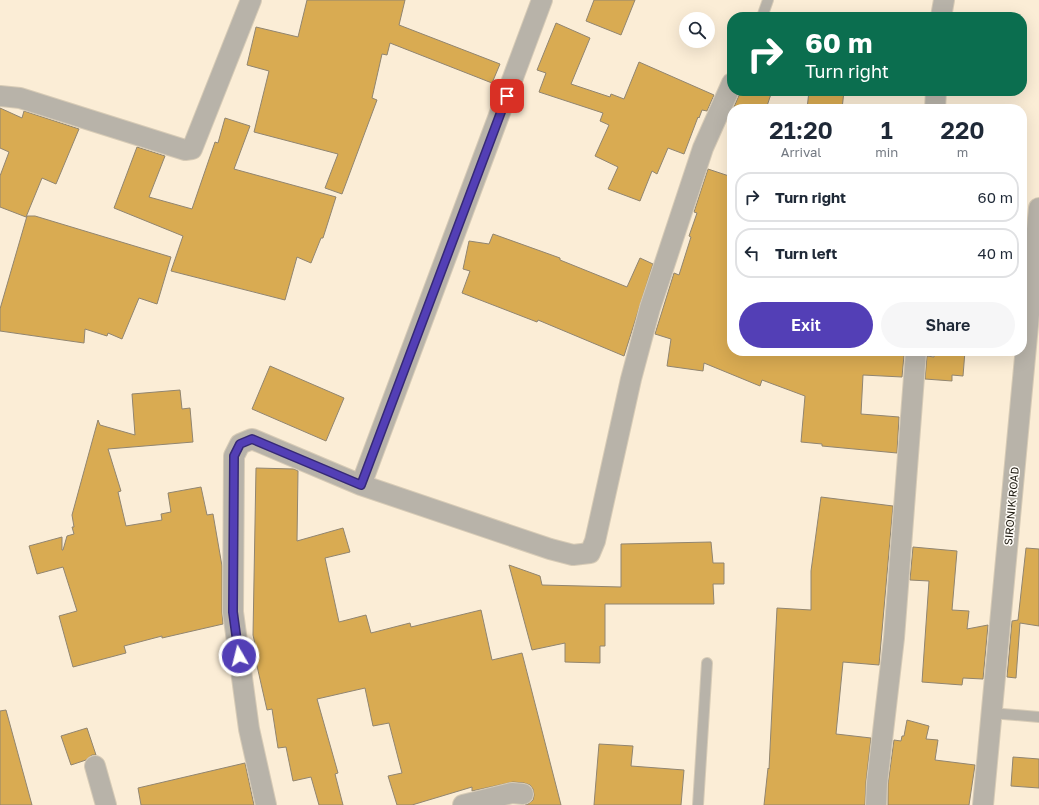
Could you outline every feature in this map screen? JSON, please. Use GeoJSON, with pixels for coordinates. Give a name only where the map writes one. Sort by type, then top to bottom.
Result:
{"type":"FeatureCollection","features":[{"type":"Feature","properties":{"kind":"street"},"geometry":{"type":"LineString","coordinates":[[0,96],[20,98],[184,150],[192,149],[251,0]]}},
{"type":"Feature","properties":{"kind":"street"},"geometry":{"type":"LineString","coordinates":[[361,485],[542,0]]}},
{"type":"Feature","properties":{"kind":"street"},"geometry":{"type":"LineString","coordinates":[[942,12],[944,0]]}},
{"type":"Feature","properties":{"kind":"street"},"geometry":{"type":"LineString","coordinates":[[266,805],[249,729],[233,612],[234,456],[240,444],[252,439],[361,485],[550,549],[572,555],[590,553],[596,541],[631,379],[650,308],[702,148],[727,94]]}},
{"type":"Feature","properties":{"kind":"street","name":"SIRONIK ROAD"},"geometry":{"type":"LineString","coordinates":[[1027,334],[1039,208]]}},
{"type":"Feature","properties":{"kind":"street"},"geometry":{"type":"LineString","coordinates":[[876,805],[878,775],[894,638],[916,356]]}},
{"type":"Feature","properties":{"kind":"street","name":"SIRONIK ROAD"},"geometry":{"type":"LineString","coordinates":[[983,805],[1025,356]]}},
{"type":"Feature","properties":{"kind":"street"},"geometry":{"type":"LineString","coordinates":[[95,766],[106,805]]}},
{"type":"Feature","properties":{"kind":"street"},"geometry":{"type":"LineString","coordinates":[[463,805],[512,793],[523,794]]}},
{"type":"Feature","properties":{"kind":"lane"},"geometry":{"type":"LineString","coordinates":[[764,12],[768,0]]}},
{"type":"Feature","properties":{"kind":"lane"},"geometry":{"type":"LineString","coordinates":[[698,805],[707,663]]}},
{"type":"Feature","properties":{"kind":"lane"},"geometry":{"type":"LineString","coordinates":[[991,713],[1039,717]]}},
{"type":"Feature","properties":{"kind":"building"},"geometry":{"type":"Polygon","coordinates":[[[307,0],[405,0],[399,25],[500,64],[492,83],[390,43],[387,55],[382,54],[372,98],[377,100],[342,194],[325,188],[338,154],[254,132],[269,71],[247,65],[256,27],[298,37],[307,0]]]}},
{"type":"Feature","properties":{"kind":"building"},"geometry":{"type":"Polygon","coordinates":[[[594,0],[635,0],[621,35],[586,21],[594,0]]]}},
{"type":"Feature","properties":{"kind":"building"},"geometry":{"type":"Polygon","coordinates":[[[556,23],[590,38],[571,84],[610,97],[611,94],[624,99],[639,62],[714,95],[707,111],[702,110],[699,118],[698,117],[684,154],[668,148],[657,174],[652,171],[640,201],[608,189],[618,167],[595,156],[609,125],[600,121],[603,113],[539,92],[546,73],[537,70],[556,23]]]}},
{"type":"Feature","properties":{"kind":"building"},"geometry":{"type":"Polygon","coordinates":[[[739,96],[770,96],[768,104],[735,104],[739,96]]]}},
{"type":"Feature","properties":{"kind":"building"},"geometry":{"type":"Polygon","coordinates":[[[808,96],[843,96],[843,104],[808,104],[808,96]]]}},
{"type":"Feature","properties":{"kind":"building"},"geometry":{"type":"Polygon","coordinates":[[[0,108],[22,118],[24,111],[79,129],[56,184],[42,178],[26,217],[0,207],[0,176],[9,152],[0,148],[0,108]]]}},
{"type":"Feature","properties":{"kind":"building"},"geometry":{"type":"Polygon","coordinates":[[[225,118],[250,126],[234,169],[336,197],[323,238],[321,238],[311,263],[297,257],[285,300],[171,271],[183,236],[114,208],[137,147],[165,156],[149,197],[192,209],[215,142],[218,143],[225,118]]]}},
{"type":"Feature","properties":{"kind":"building"},"geometry":{"type":"Polygon","coordinates":[[[708,169],[727,175],[727,356],[904,356],[902,377],[863,375],[861,414],[899,417],[897,453],[822,446],[822,444],[801,442],[805,396],[762,380],[760,386],[704,363],[703,371],[667,366],[671,339],[655,334],[674,273],[679,275],[691,237],[689,236],[697,213],[694,212],[708,169]]]}},
{"type":"Feature","properties":{"kind":"building"},"geometry":{"type":"Polygon","coordinates":[[[27,216],[35,216],[171,257],[157,304],[139,298],[122,339],[108,333],[107,336],[85,329],[84,343],[0,331],[0,309],[27,216]]]}},
{"type":"Feature","properties":{"kind":"building"},"geometry":{"type":"Polygon","coordinates":[[[493,234],[560,258],[560,260],[627,287],[640,258],[653,264],[624,356],[538,320],[537,322],[462,293],[470,271],[463,269],[469,241],[489,244],[493,234]]]}},
{"type":"Feature","properties":{"kind":"building"},"geometry":{"type":"Polygon","coordinates":[[[927,356],[965,356],[963,376],[952,375],[952,381],[925,379],[927,356]]]}},
{"type":"Feature","properties":{"kind":"building"},"geometry":{"type":"Polygon","coordinates":[[[270,366],[344,398],[326,441],[252,409],[270,366]]]}},
{"type":"Feature","properties":{"kind":"building"},"geometry":{"type":"Polygon","coordinates":[[[180,390],[182,409],[190,408],[193,442],[108,449],[121,491],[118,492],[126,526],[162,520],[161,514],[171,512],[168,493],[201,487],[207,515],[213,514],[222,566],[223,624],[162,638],[162,636],[124,646],[126,653],[73,667],[59,616],[77,611],[63,567],[37,574],[29,546],[62,537],[63,550],[67,536],[74,534],[72,527],[74,527],[72,515],[98,420],[100,425],[135,435],[132,394],[180,390]]]}},
{"type":"Feature","properties":{"kind":"building"},"geometry":{"type":"Polygon","coordinates":[[[256,468],[294,469],[298,471],[297,541],[343,528],[350,552],[325,558],[339,622],[366,615],[371,633],[410,623],[411,627],[481,610],[492,660],[522,653],[561,805],[525,805],[533,800],[533,789],[530,785],[513,782],[472,791],[472,787],[412,805],[397,805],[388,776],[402,773],[389,723],[373,726],[365,688],[317,699],[338,773],[335,774],[343,805],[319,805],[311,777],[293,781],[286,747],[278,748],[272,709],[267,710],[255,657],[258,657],[253,635],[256,468]]]}},
{"type":"Feature","properties":{"kind":"building"},"geometry":{"type":"Polygon","coordinates":[[[821,497],[893,506],[879,665],[843,662],[836,734],[871,738],[865,805],[764,805],[768,768],[769,769],[777,608],[811,610],[811,571],[821,497]]]}},
{"type":"Feature","properties":{"kind":"building"},"geometry":{"type":"Polygon","coordinates":[[[711,542],[713,563],[724,563],[724,584],[713,584],[714,604],[605,604],[605,646],[600,646],[600,663],[565,662],[565,643],[532,650],[509,565],[540,576],[542,585],[621,587],[621,544],[711,542]]]}},
{"type":"Feature","properties":{"kind":"building"},"geometry":{"type":"Polygon","coordinates":[[[913,547],[957,551],[952,610],[969,611],[967,629],[988,625],[983,679],[963,678],[962,685],[922,682],[929,581],[910,580],[913,547]]]}},
{"type":"Feature","properties":{"kind":"building"},"geometry":{"type":"Polygon","coordinates":[[[1026,548],[1039,549],[1039,626],[1020,623],[1016,678],[1007,677],[1012,621],[1018,620],[1026,548]]]}},
{"type":"Feature","properties":{"kind":"building"},"geometry":{"type":"Polygon","coordinates":[[[6,710],[32,805],[0,805],[0,711],[6,710]]]}},
{"type":"Feature","properties":{"kind":"building"},"geometry":{"type":"Polygon","coordinates":[[[907,720],[929,726],[926,739],[938,740],[935,760],[975,765],[969,805],[888,805],[888,784],[894,740],[901,741],[902,736],[904,736],[907,720]]]}},
{"type":"Feature","properties":{"kind":"building"},"geometry":{"type":"Polygon","coordinates":[[[87,728],[96,755],[92,755],[86,760],[71,765],[61,736],[87,728]]]}},
{"type":"Feature","properties":{"kind":"building"},"geometry":{"type":"Polygon","coordinates":[[[599,744],[633,746],[631,766],[684,770],[681,805],[594,805],[599,744]]]}},
{"type":"Feature","properties":{"kind":"building"},"geometry":{"type":"Polygon","coordinates":[[[1013,757],[1039,759],[1039,788],[1011,786],[1013,757]]]}},
{"type":"Feature","properties":{"kind":"building"},"geometry":{"type":"Polygon","coordinates":[[[245,763],[254,805],[141,805],[138,788],[245,763]]]}},
{"type":"Feature","properties":{"kind":"route"},"geometry":{"type":"LineString","coordinates":[[239,656],[233,612],[234,456],[240,444],[252,439],[361,485],[507,96]]}}]}
